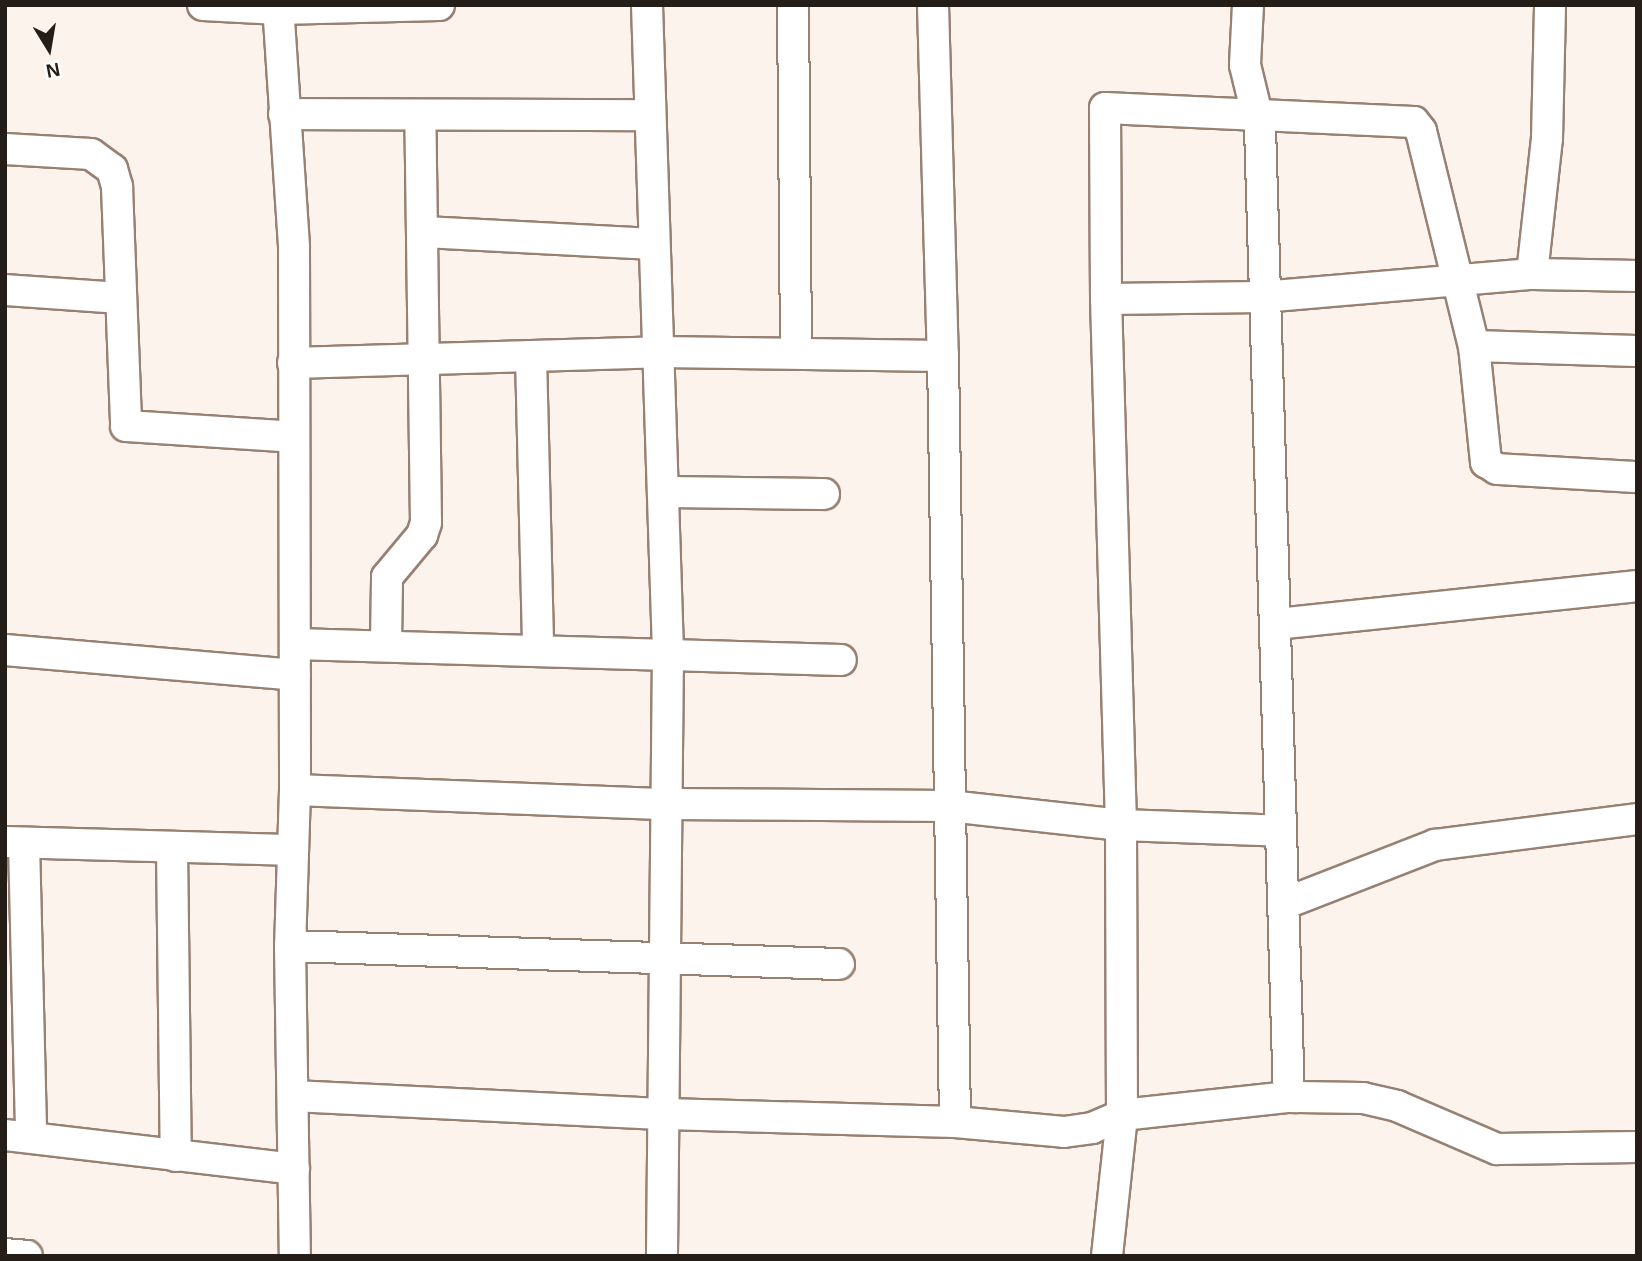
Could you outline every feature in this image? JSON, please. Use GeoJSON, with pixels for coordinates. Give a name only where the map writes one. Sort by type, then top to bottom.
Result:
{"type":"FeatureCollection","features":[{"type":"Feature","properties":{"kind":"street"},"geometry":{"type":"LineString","coordinates":[[203,5],[439,5]]}},
{"type":"Feature","properties":{"kind":"street"},"geometry":{"type":"LineString","coordinates":[[647,5],[647,115],[659,352],[668,652],[664,960],[666,1114],[662,1256]]}},
{"type":"Feature","properties":{"kind":"street"},"geometry":{"type":"LineString","coordinates":[[793,5],[796,352]]}},
{"type":"Feature","properties":{"kind":"street"},"geometry":{"type":"LineString","coordinates":[[933,5],[943,356],[955,1122]]}},
{"type":"Feature","properties":{"kind":"street"},"geometry":{"type":"LineString","coordinates":[[1248,5],[1245,65],[1258,116],[1262,297],[1276,624],[1281,831],[1286,903],[1289,1097]]}},
{"type":"Feature","properties":{"kind":"street"},"geometry":{"type":"LineString","coordinates":[[1532,274],[1547,139],[1550,5]]}},
{"type":"Feature","properties":{"kind":"street"},"geometry":{"type":"LineString","coordinates":[[278,7],[294,247],[295,790],[290,850],[290,946],[295,1256]]}},
{"type":"Feature","properties":{"kind":"street"},"geometry":{"type":"LineString","coordinates":[[1107,1256],[1122,1115],[1121,825],[1106,299],[1105,108],[1413,122],[1421,131],[1474,346],[1483,456],[1489,467],[1637,477]]}},
{"type":"Feature","properties":{"kind":"street"},"geometry":{"type":"LineString","coordinates":[[284,114],[647,115]]}},
{"type":"Feature","properties":{"kind":"street"},"geometry":{"type":"LineString","coordinates":[[386,644],[387,577],[426,529],[425,232],[420,115]]}},
{"type":"Feature","properties":{"kind":"street"},"geometry":{"type":"LineString","coordinates":[[5,149],[91,154],[107,162],[117,187],[124,419],[128,428],[294,437]]}},
{"type":"Feature","properties":{"kind":"street"},"geometry":{"type":"LineString","coordinates":[[425,232],[653,244]]}},
{"type":"Feature","properties":{"kind":"street"},"geometry":{"type":"LineString","coordinates":[[1106,299],[1262,297],[1458,278],[1532,274],[1637,276]]}},
{"type":"Feature","properties":{"kind":"street"},"geometry":{"type":"LineString","coordinates":[[5,290],[120,298]]}},
{"type":"Feature","properties":{"kind":"street"},"geometry":{"type":"LineString","coordinates":[[1474,346],[1637,351]]}},
{"type":"Feature","properties":{"kind":"street"},"geometry":{"type":"LineString","coordinates":[[293,363],[659,352],[943,356]]}},
{"type":"Feature","properties":{"kind":"street"},"geometry":{"type":"LineString","coordinates":[[531,356],[538,648]]}},
{"type":"Feature","properties":{"kind":"street"},"geometry":{"type":"LineString","coordinates":[[664,492],[824,494]]}},
{"type":"Feature","properties":{"kind":"street"},"geometry":{"type":"LineString","coordinates":[[1276,624],[1637,586]]}},
{"type":"Feature","properties":{"kind":"street"},"geometry":{"type":"LineString","coordinates":[[295,644],[538,648],[841,660]]}},
{"type":"Feature","properties":{"kind":"street"},"geometry":{"type":"LineString","coordinates":[[5,650],[295,675]]}},
{"type":"Feature","properties":{"kind":"street"},"geometry":{"type":"LineString","coordinates":[[295,790],[667,804],[949,806],[1121,825],[1281,831]]}},
{"type":"Feature","properties":{"kind":"street"},"geometry":{"type":"LineString","coordinates":[[1286,903],[1436,845],[1637,819]]}},
{"type":"Feature","properties":{"kind":"street"},"geometry":{"type":"LineString","coordinates":[[290,850],[15,843],[18,1136],[294,1169]]}},
{"type":"Feature","properties":{"kind":"street"},"geometry":{"type":"LineString","coordinates":[[172,847],[176,1157]]}},
{"type":"Feature","properties":{"kind":"street"},"geometry":{"type":"LineString","coordinates":[[290,946],[839,964]]}},
{"type":"Feature","properties":{"kind":"street"},"geometry":{"type":"LineString","coordinates":[[293,1096],[666,1114],[955,1122],[1064,1132],[1092,1128],[1122,1115],[1289,1097],[1380,1101],[1497,1149],[1637,1147]]}},
{"type":"Feature","properties":{"kind":"street"},"geometry":{"type":"LineString","coordinates":[[5,1254],[27,1256]]}}]}
